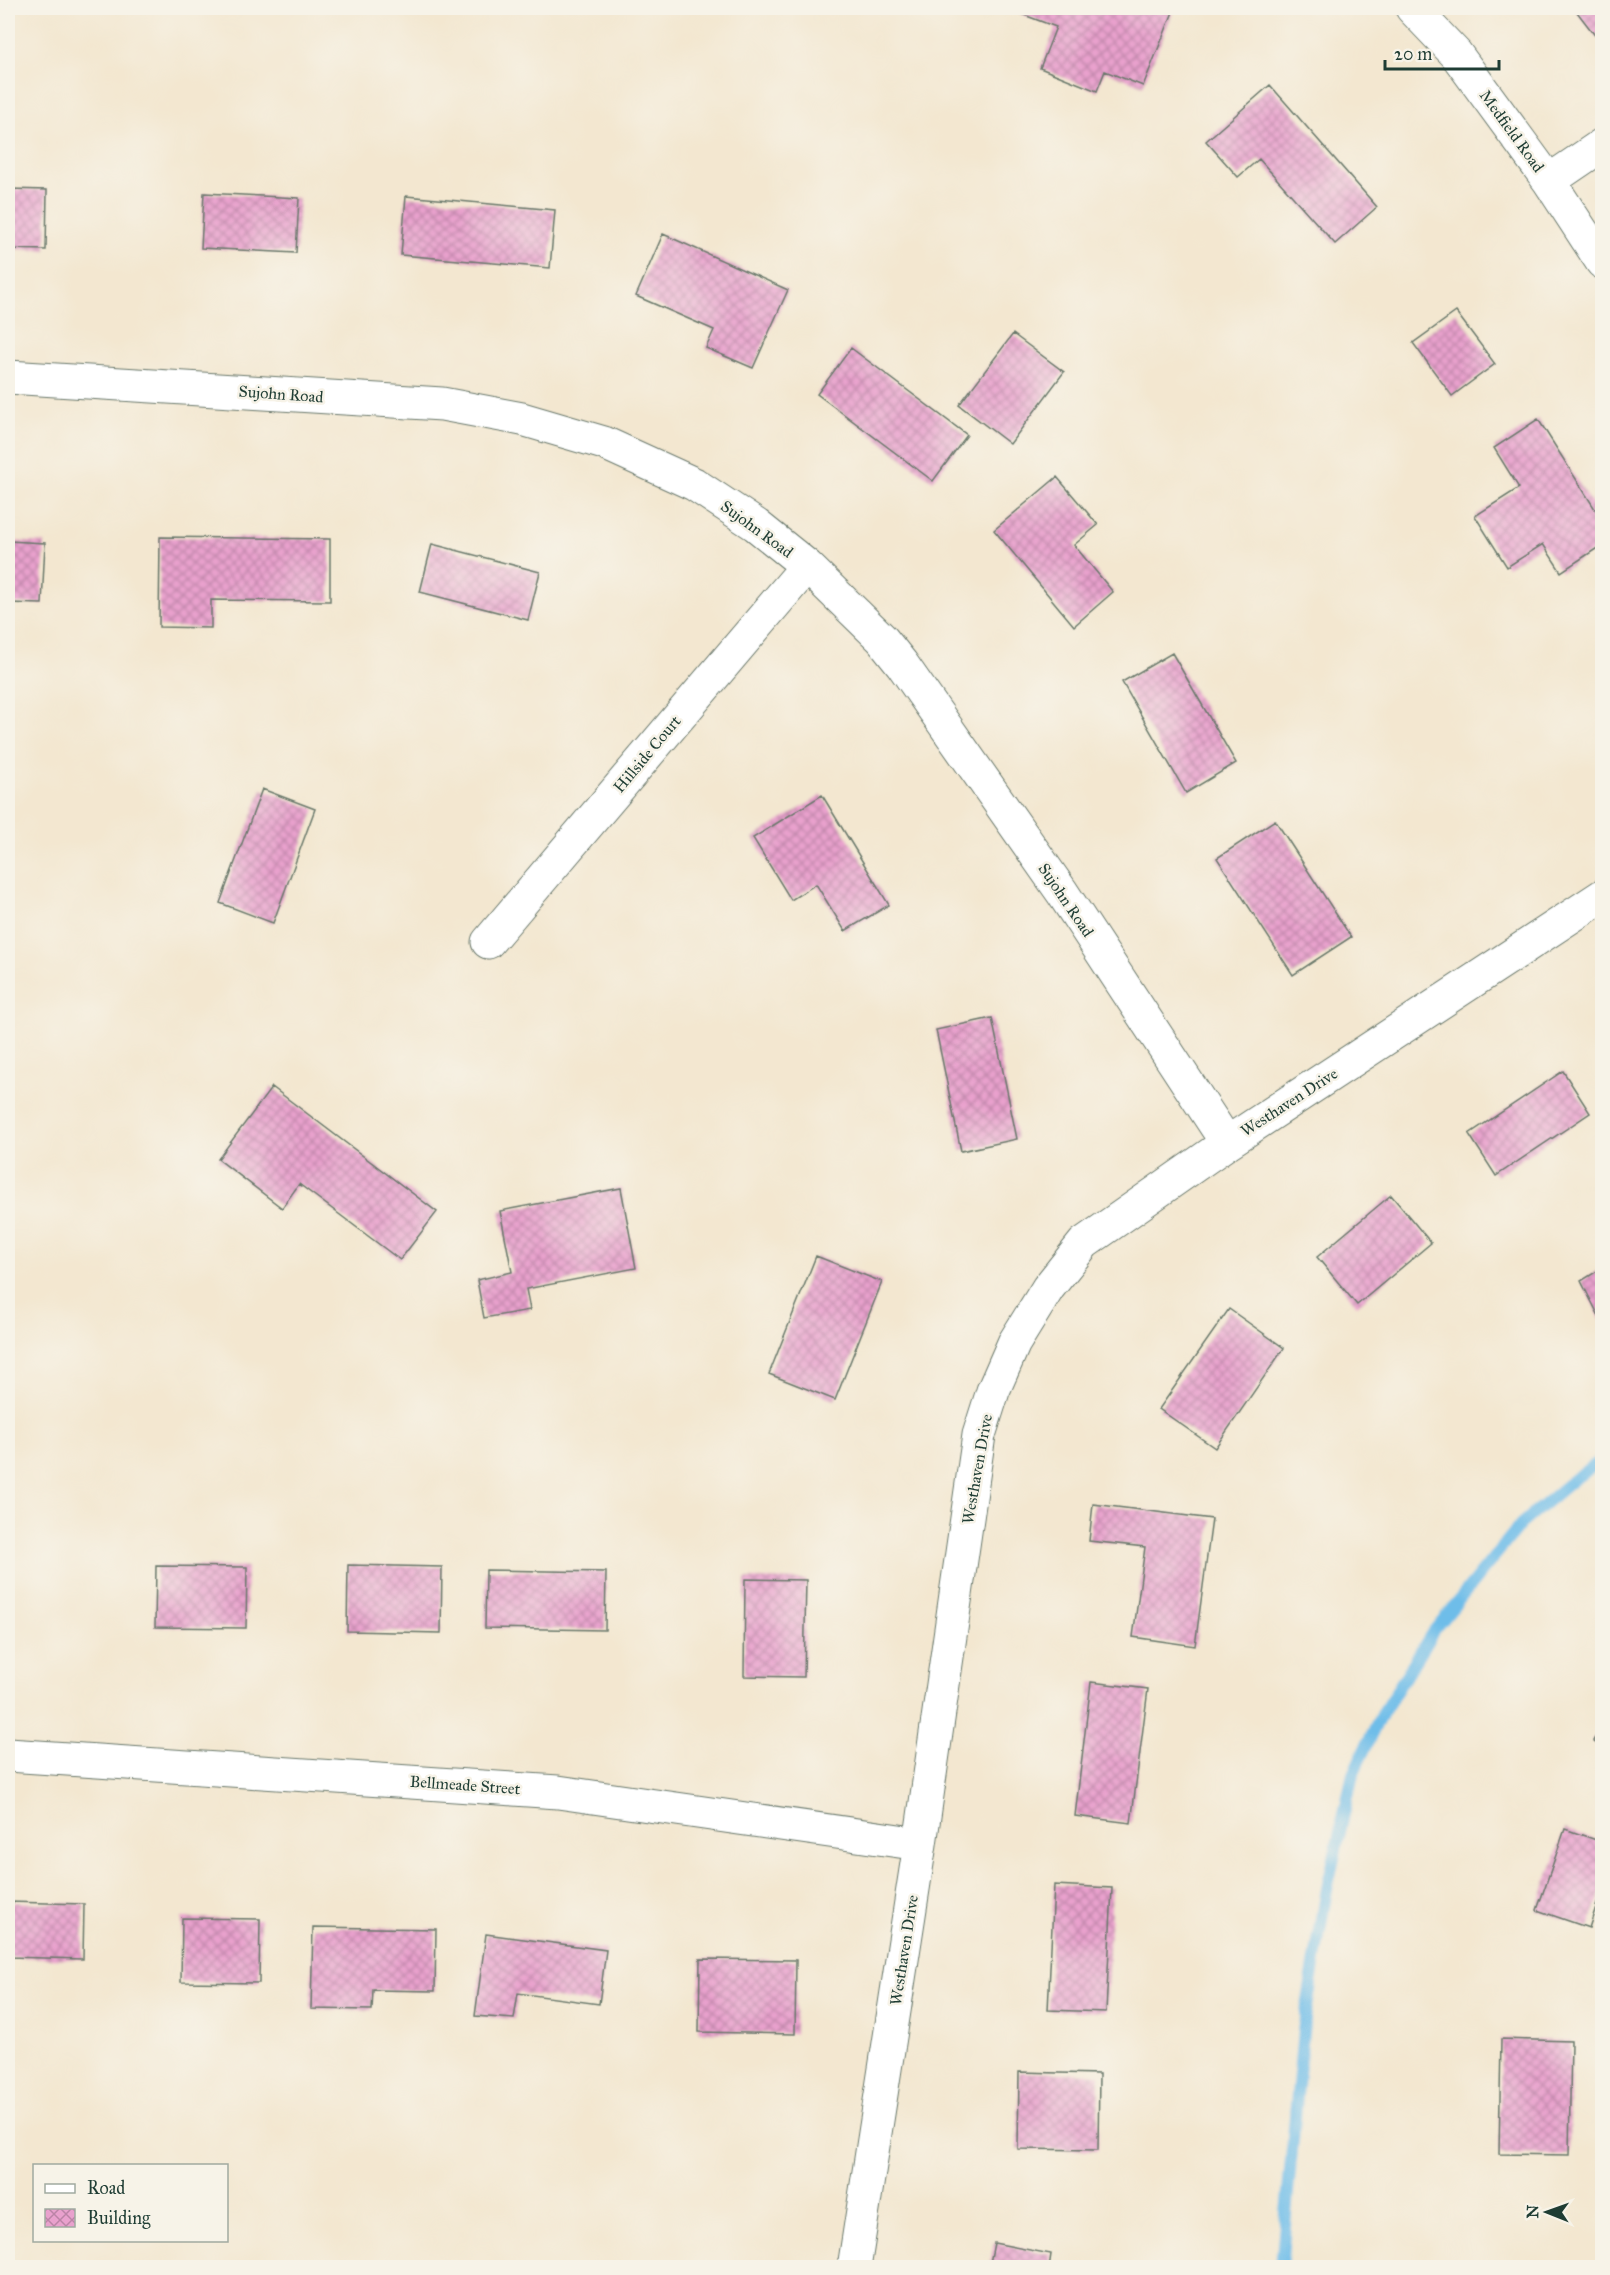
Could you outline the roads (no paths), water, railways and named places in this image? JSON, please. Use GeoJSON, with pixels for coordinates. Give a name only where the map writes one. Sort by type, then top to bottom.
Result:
{"type":"FeatureCollection","features":[{"type":"Feature","properties":{"kind":"street","name":"Medfield Road"},"geometry":{"type":"LineString","coordinates":[[1412,8],[1456,54],[1549,181],[1602,262]]}},
{"type":"Feature","properties":{"kind":"street"},"geometry":{"type":"LineString","coordinates":[[1549,181],[1602,145]]}},
{"type":"Feature","properties":{"kind":"street","name":"Sujohn Road"},"geometry":{"type":"LineString","coordinates":[[8,377],[442,404],[522,419],[604,443],[694,484],[756,525],[807,566],[882,639],[902,664],[1062,892],[1145,1022],[1227,1143]]}},
{"type":"Feature","properties":{"kind":"street","name":"Hillside Court"},"geometry":{"type":"LineString","coordinates":[[488,942],[807,566]]}},
{"type":"Feature","properties":{"kind":"street","name":"Westhaven Drive"},"geometry":{"type":"LineString","coordinates":[[854,2268],[920,1844],[979,1436],[993,1391],[1014,1343],[1048,1288],[1084,1243],[1227,1143],[1602,896]]}},
{"type":"Feature","properties":{"kind":"street","name":"Bellmeade Street"},"geometry":{"type":"LineString","coordinates":[[8,1755],[558,1792],[920,1844]]}},
{"type":"Feature","properties":{"kind":"waterway"},"geometry":{"type":"LineString","coordinates":[[1281,2268],[1303,2031],[1327,1889],[1353,1774],[1379,1719],[1432,1633],[1521,1524],[1574,1479],[1602,1460]]}}]}
